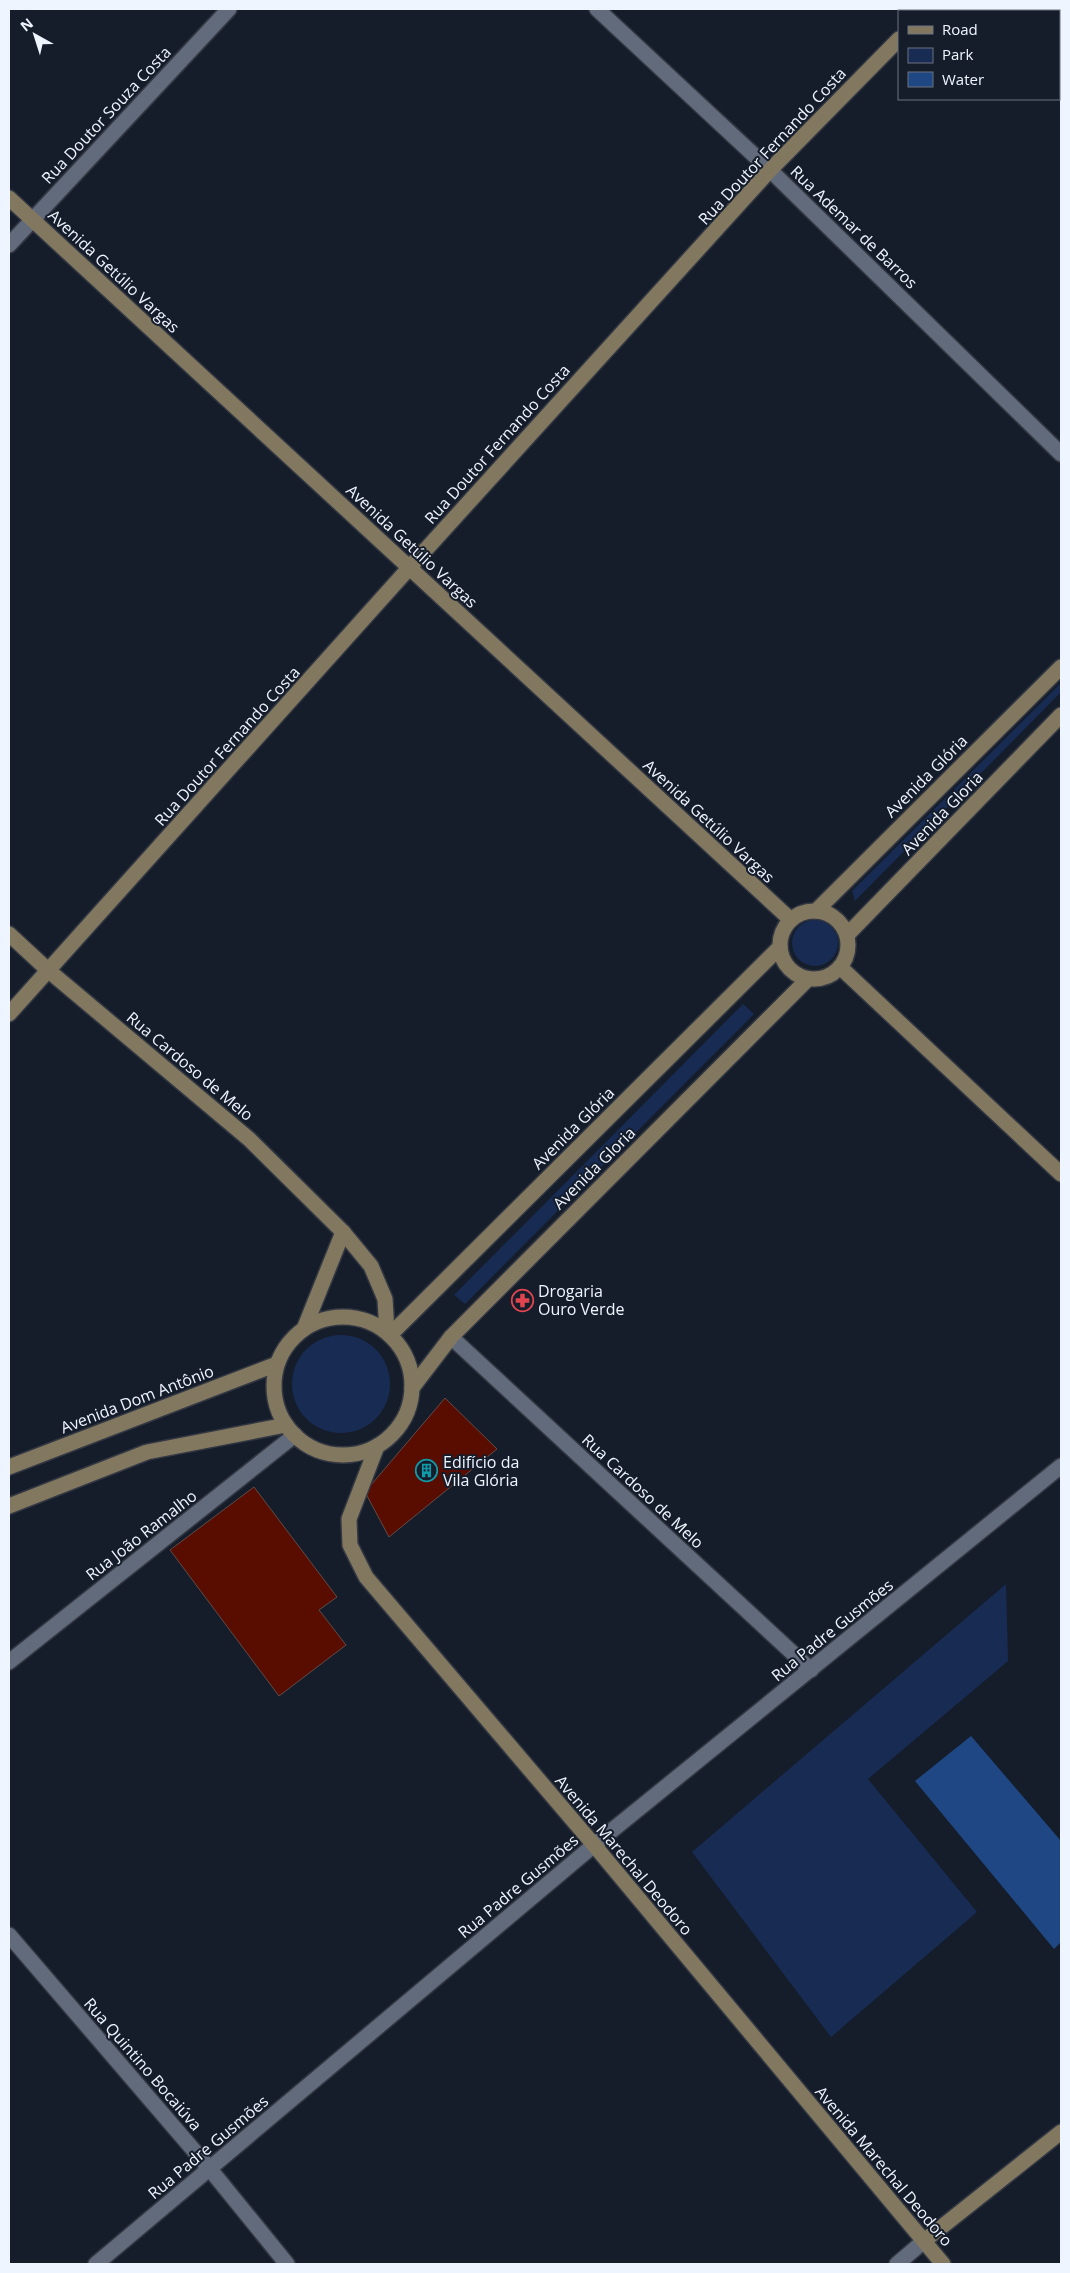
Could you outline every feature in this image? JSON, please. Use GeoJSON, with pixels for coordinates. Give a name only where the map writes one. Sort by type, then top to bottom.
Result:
{"type":"FeatureCollection","features":[{"type":"Feature","properties":{"kind":"main road","name":"Rua Doutor Fernando Costa"},"geometry":{"type":"LineString","coordinates":[[9,1014],[49,972],[410,567],[770,170],[898,39]]}},
{"type":"Feature","properties":{"kind":"main road","name":"Avenida Getúlio Vargas"},"geometry":{"type":"LineString","coordinates":[[9,198],[791,920]]}},
{"type":"Feature","properties":{"kind":"main road","name":"Avenida Glória"},"geometry":{"type":"LineString","coordinates":[[816,911],[1061,667]]}},
{"type":"Feature","properties":{"kind":"main road","name":"Avenida Gloria"},"geometry":{"type":"LineString","coordinates":[[847,935],[1060,720]]}},
{"type":"Feature","properties":{"kind":"main road"},"geometry":{"type":"LineString","coordinates":[[816,911],[830,914],[841,922],[847,935],[848,952],[840,967],[826,977],[808,979],[794,972],[789,967],[784,961],[780,947],[783,932],[791,920],[803,912],[816,911]]}},
{"type":"Feature","properties":{"kind":"main road","name":"Rua Cardoso de Melo"},"geometry":{"type":"LineString","coordinates":[[9,934],[49,972],[250,1139],[343,1232],[371,1266],[385,1299],[388,1333]]}},
{"type":"Feature","properties":{"kind":"main road","name":"Avenida Glória"},"geometry":{"type":"LineString","coordinates":[[388,1333],[780,947]]}},
{"type":"Feature","properties":{"kind":"main road"},"geometry":{"type":"LineString","coordinates":[[840,967],[1061,1174]]}},
{"type":"Feature","properties":{"kind":"main road","name":"Avenida Gloria"},"geometry":{"type":"LineString","coordinates":[[412,1388],[451,1337],[808,979]]}},
{"type":"Feature","properties":{"kind":"main road"},"geometry":{"type":"LineString","coordinates":[[304,1329],[343,1232]]}},
{"type":"Feature","properties":{"kind":"main road"},"geometry":{"type":"LineString","coordinates":[[346,1316],[368,1321],[388,1333],[402,1350],[409,1368],[412,1388],[407,1411],[395,1431],[376,1446],[354,1454],[330,1454],[311,1447],[290,1430],[277,1406],[274,1385],[277,1364],[288,1344],[304,1329],[324,1319],[346,1316]]}},
{"type":"Feature","properties":{"kind":"main road","name":"Avenida Dom Antônio"},"geometry":{"type":"LineString","coordinates":[[9,1467],[277,1364]]}},
{"type":"Feature","properties":{"kind":"main road"},"geometry":{"type":"LineString","coordinates":[[9,1506],[147,1452],[290,1430]]}},
{"type":"Feature","properties":{"kind":"main road","name":"Avenida Marechal Deodoro"},"geometry":{"type":"LineString","coordinates":[[376,1446],[349,1519],[350,1545],[366,1577],[594,1845],[943,2264]]}},
{"type":"Feature","properties":{"kind":"main road"},"geometry":{"type":"LineString","coordinates":[[924,2241],[1061,2132]]}},
{"type":"Feature","properties":{"kind":"street","name":"Rua Doutor Souza Costa"},"geometry":{"type":"LineString","coordinates":[[9,245],[229,9]]}},
{"type":"Feature","properties":{"kind":"street","name":"Rua Ademar de Barros"},"geometry":{"type":"LineString","coordinates":[[597,9],[770,170],[1061,454]]}},
{"type":"Feature","properties":{"kind":"street","name":"Rua Cardoso de Melo"},"geometry":{"type":"LineString","coordinates":[[451,1337],[811,1670]]}},
{"type":"Feature","properties":{"kind":"street","name":"Rua João Ramalho"},"geometry":{"type":"LineString","coordinates":[[9,1662],[290,1430]]}},
{"type":"Feature","properties":{"kind":"street","name":"Rua Padre Gusmões"},"geometry":{"type":"LineString","coordinates":[[96,2264],[594,1845],[1061,1466]]}},
{"type":"Feature","properties":{"kind":"street","name":"Rua Quintino Bocaiúva"},"geometry":{"type":"LineString","coordinates":[[9,1935],[209,2168],[287,2264]]}},
{"type":"Feature","properties":{"kind":"street"},"geometry":{"type":"LineString","coordinates":[[897,2264],[924,2241]]}},
{"type":"Feature","properties":{"kind":"green space"},"geometry":{"type":"Polygon","coordinates":[[[1061,683],[1061,692],[855,901],[852,891],[1061,683]]]}},
{"type":"Feature","properties":{"kind":"green space"},"geometry":{"type":"Polygon","coordinates":[[[815,920],[828,924],[834,930],[838,943],[834,956],[828,962],[815,966],[802,962],[796,956],[792,943],[796,930],[802,924],[815,920]]]}},
{"type":"Feature","properties":{"kind":"green space"},"geometry":{"type":"Polygon","coordinates":[[[743,1004],[754,1014],[465,1304],[454,1295],[743,1004]]]}},
{"type":"Feature","properties":{"kind":"green space"},"geometry":{"type":"Polygon","coordinates":[[[341,1335],[351,1336],[368,1343],[382,1357],[389,1374],[389,1394],[382,1411],[368,1425],[351,1432],[341,1433],[331,1432],[314,1425],[300,1411],[293,1394],[292,1384],[293,1374],[300,1357],[314,1343],[331,1336],[341,1335]]]}},
{"type":"Feature","properties":{"kind":"green space"},"geometry":{"type":"Polygon","coordinates":[[[1006,1584],[1008,1661],[868,1779],[977,1912],[831,2037],[692,1852],[1006,1584]]]}},
{"type":"Feature","properties":{"kind":"water"},"geometry":{"type":"Polygon","coordinates":[[[971,1736],[1061,1841],[1061,1942],[1054,1949],[915,1781],[971,1736]]]}},
{"type":"Feature","properties":{"kind":"building","name":"Edifício da Vila Glória"},"geometry":{"type":"Polygon","coordinates":[[[445,1398],[497,1449],[389,1537],[365,1492],[445,1398]]]}},
{"type":"Feature","properties":{"kind":"building"},"geometry":{"type":"Polygon","coordinates":[[[254,1487],[337,1597],[319,1610],[346,1645],[279,1696],[170,1550],[254,1487]]]}},
{"type":"Feature","properties":{"kind":"place","name":"Drogaria Ouro Verde"},"geometry":{"type":"Point","coordinates":[522,1300]}},
{"type":"Feature","properties":{"kind":"place","name":"Edifício da Vila Glória"},"geometry":{"type":"Point","coordinates":[427,1471]}}]}
